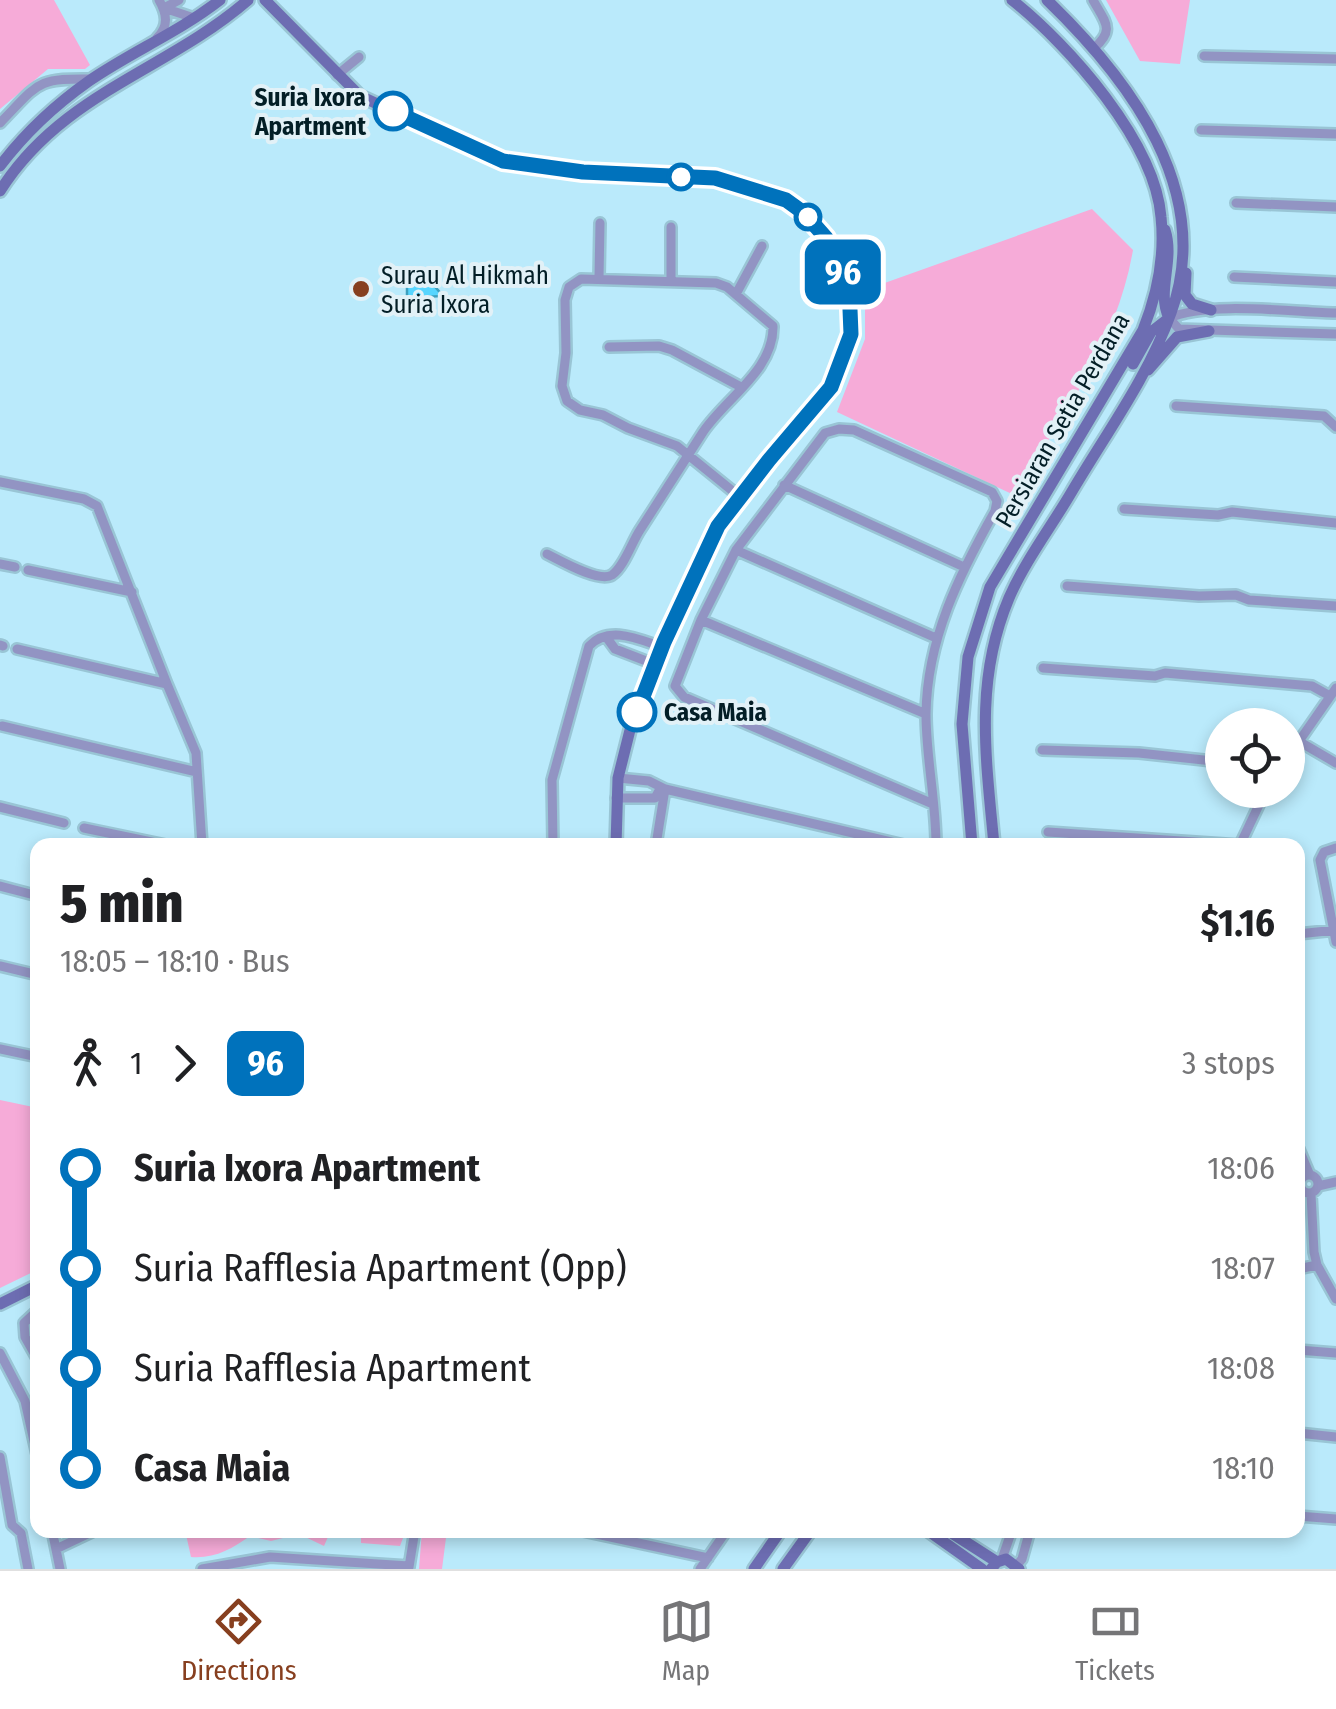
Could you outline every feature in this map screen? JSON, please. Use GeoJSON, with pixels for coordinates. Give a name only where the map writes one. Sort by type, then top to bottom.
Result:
{"type":"FeatureCollection","features":[{"type":"Feature","properties":{"kind":"main road"},"geometry":{"type":"LineString","coordinates":[[0,166],[26,134],[93,79],[220,0]]}},
{"type":"Feature","properties":{"kind":"main road"},"geometry":{"type":"LineString","coordinates":[[0,191],[28,155],[94,96],[195,38],[248,0]]}},
{"type":"Feature","properties":{"kind":"main road"},"geometry":{"type":"LineString","coordinates":[[266,0],[360,96],[503,161],[583,172],[715,178],[786,200],[804,213],[831,245],[849,285],[851,334],[831,387],[740,497],[708,547],[654,664],[630,730],[618,778],[616,838]]}},
{"type":"Feature","properties":{"kind":"main road","name":"Persiaran Setia Perdana"},"geometry":{"type":"LineString","coordinates":[[971,838],[962,724],[968,657],[990,588],[1104,398],[1151,309],[1159,269],[1162,218],[1144,162],[1126,129],[1056,40],[1012,0]]}},
{"type":"Feature","properties":{"kind":"main road","name":"Persiaran Setia Perdana"},"geometry":{"type":"LineString","coordinates":[[993,838],[983,724],[988,661],[1010,596],[1138,380],[1169,318],[1179,282],[1182,249],[1183,225],[1167,160],[1127,91],[1047,0]]}},
{"type":"Feature","properties":{"kind":"main road"},"geometry":{"type":"LineString","coordinates":[[1104,398],[1128,372],[1151,332],[1169,318],[1163,300],[1170,245],[1162,218]]}},
{"type":"Feature","properties":{"kind":"main road"},"geometry":{"type":"LineString","coordinates":[[1182,249],[1185,296],[1192,304],[1211,310]]}},
{"type":"Feature","properties":{"kind":"main road"},"geometry":{"type":"LineString","coordinates":[[1138,380],[1177,338],[1209,331]]}},
{"type":"Feature","properties":{"kind":"main road"},"geometry":{"type":"LineString","coordinates":[[0,1304],[30,1288]]}},
{"type":"Feature","properties":{"kind":"main road"},"geometry":{"type":"LineString","coordinates":[[754,1569],[775,1538]]}},
{"type":"Feature","properties":{"kind":"main road"},"geometry":{"type":"LineString","coordinates":[[783,1569],[804,1538]]}},
{"type":"Feature","properties":{"kind":"main road"},"geometry":{"type":"LineString","coordinates":[[939,1538],[982,1569]]}},
{"type":"Feature","properties":{"kind":"main road"},"geometry":{"type":"LineString","coordinates":[[959,1538],[997,1564],[1018,1567]]}},
{"type":"Feature","properties":{"kind":"street"},"geometry":{"type":"LineString","coordinates":[[162,4],[179,0]]}},
{"type":"Feature","properties":{"kind":"street"},"geometry":{"type":"LineString","coordinates":[[1093,0],[1108,30],[1093,49]]}},
{"type":"Feature","properties":{"kind":"street"},"geometry":{"type":"LineString","coordinates":[[162,4],[196,18]]}},
{"type":"Feature","properties":{"kind":"street"},"geometry":{"type":"LineString","coordinates":[[147,48],[164,30],[162,4]]}},
{"type":"Feature","properties":{"kind":"street"},"geometry":{"type":"LineString","coordinates":[[1204,56],[1336,59]]}},
{"type":"Feature","properties":{"kind":"street"},"geometry":{"type":"LineString","coordinates":[[337,74],[360,57]]}},
{"type":"Feature","properties":{"kind":"street"},"geometry":{"type":"LineString","coordinates":[[0,123],[39,84],[58,78],[93,79]]}},
{"type":"Feature","properties":{"kind":"street"},"geometry":{"type":"LineString","coordinates":[[1202,130],[1336,134]]}},
{"type":"Feature","properties":{"kind":"street"},"geometry":{"type":"LineString","coordinates":[[1236,203],[1336,206]]}},
{"type":"Feature","properties":{"kind":"street"},"geometry":{"type":"LineString","coordinates":[[599,278],[600,223]]}},
{"type":"Feature","properties":{"kind":"street"},"geometry":{"type":"LineString","coordinates":[[671,280],[672,227]]}},
{"type":"Feature","properties":{"kind":"street"},"geometry":{"type":"LineString","coordinates":[[736,294],[762,246]]}},
{"type":"Feature","properties":{"kind":"street"},"geometry":{"type":"LineString","coordinates":[[547,554],[596,577],[612,575],[690,455],[711,420],[772,348],[773,326],[736,294],[716,283],[581,278],[566,294],[562,386],[567,401],[580,410],[603,414],[676,446],[690,455],[740,497]]}},
{"type":"Feature","properties":{"kind":"street"},"geometry":{"type":"LineString","coordinates":[[1234,278],[1336,282]]}},
{"type":"Feature","properties":{"kind":"street"},"geometry":{"type":"LineString","coordinates":[[1336,312],[1211,310],[1169,318],[1179,329],[1336,334]]}},
{"type":"Feature","properties":{"kind":"street"},"geometry":{"type":"LineString","coordinates":[[608,348],[659,346],[741,387]]}},
{"type":"Feature","properties":{"kind":"street"},"geometry":{"type":"LineString","coordinates":[[1176,406],[1324,416],[1336,426]]}},
{"type":"Feature","properties":{"kind":"street"},"geometry":{"type":"LineString","coordinates":[[934,804],[684,697],[675,686],[700,620],[736,550],[825,433],[839,429],[854,430],[992,492],[997,501],[996,511],[964,567],[936,638],[926,714],[934,804],[936,838]]}},
{"type":"Feature","properties":{"kind":"street"},"geometry":{"type":"LineString","coordinates":[[0,482],[98,506],[196,753],[202,838]]}},
{"type":"Feature","properties":{"kind":"street"},"geometry":{"type":"LineString","coordinates":[[784,485],[964,567]]}},
{"type":"Feature","properties":{"kind":"street"},"geometry":{"type":"LineString","coordinates":[[1124,508],[1218,515],[1232,512],[1336,522]]}},
{"type":"Feature","properties":{"kind":"street"},"geometry":{"type":"LineString","coordinates":[[736,550],[936,638]]}},
{"type":"Feature","properties":{"kind":"street"},"geometry":{"type":"LineString","coordinates":[[0,564],[15,568]]}},
{"type":"Feature","properties":{"kind":"street"},"geometry":{"type":"LineString","coordinates":[[28,570],[132,592]]}},
{"type":"Feature","properties":{"kind":"street"},"geometry":{"type":"LineString","coordinates":[[1067,586],[1198,596],[1236,595],[1249,600],[1336,606]]}},
{"type":"Feature","properties":{"kind":"street"},"geometry":{"type":"LineString","coordinates":[[700,620],[926,714]]}},
{"type":"Feature","properties":{"kind":"street"},"geometry":{"type":"LineString","coordinates":[[553,838],[552,780],[589,646],[594,640],[621,633],[662,647]]}},
{"type":"Feature","properties":{"kind":"street"},"geometry":{"type":"LineString","coordinates":[[607,638],[615,649],[654,664]]}},
{"type":"Feature","properties":{"kind":"street"},"geometry":{"type":"LineString","coordinates":[[17,649],[167,684]]}},
{"type":"Feature","properties":{"kind":"street"},"geometry":{"type":"LineString","coordinates":[[1043,668],[1155,676],[1165,673],[1312,686],[1333,692],[1305,734]]}},
{"type":"Feature","properties":{"kind":"street"},"geometry":{"type":"LineString","coordinates":[[2,726],[197,772]]}},
{"type":"Feature","properties":{"kind":"street"},"geometry":{"type":"LineString","coordinates":[[1305,745],[1336,763]]}},
{"type":"Feature","properties":{"kind":"street"},"geometry":{"type":"LineString","coordinates":[[1042,750],[1139,753],[1205,760]]}},
{"type":"Feature","properties":{"kind":"street"},"geometry":{"type":"LineString","coordinates":[[618,778],[656,783],[663,789],[874,838]]}},
{"type":"Feature","properties":{"kind":"street"},"geometry":{"type":"LineString","coordinates":[[616,798],[655,798],[663,789]]}},
{"type":"Feature","properties":{"kind":"street"},"geometry":{"type":"LineString","coordinates":[[657,838],[663,789]]}},
{"type":"Feature","properties":{"kind":"street"},"geometry":{"type":"LineString","coordinates":[[0,806],[64,822]]}},
{"type":"Feature","properties":{"kind":"street"},"geometry":{"type":"LineString","coordinates":[[1243,838],[1257,808]]}},
{"type":"Feature","properties":{"kind":"street"},"geometry":{"type":"LineString","coordinates":[[84,828],[132,838]]}},
{"type":"Feature","properties":{"kind":"street"},"geometry":{"type":"LineString","coordinates":[[1048,832],[1137,838]]}},
{"type":"Feature","properties":{"kind":"street"},"geometry":{"type":"LineString","coordinates":[[1336,848],[1324,852],[1320,860],[1336,942]]}},
{"type":"Feature","properties":{"kind":"street"},"geometry":{"type":"LineString","coordinates":[[0,886],[30,894]]}},
{"type":"Feature","properties":{"kind":"street"},"geometry":{"type":"LineString","coordinates":[[1305,933],[1335,930]]}},
{"type":"Feature","properties":{"kind":"street"},"geometry":{"type":"LineString","coordinates":[[0,966],[30,973]]}},
{"type":"Feature","properties":{"kind":"street"},"geometry":{"type":"LineString","coordinates":[[0,1049],[30,1055]]}},
{"type":"Feature","properties":{"kind":"street"},"geometry":{"type":"LineString","coordinates":[[1305,1164],[1315,1190],[1317,1264],[1336,1298]]}},
{"type":"Feature","properties":{"kind":"street"},"geometry":{"type":"LineString","coordinates":[[1305,1175],[1309,1173]]}},
{"type":"Feature","properties":{"kind":"street"},"geometry":{"type":"LineString","coordinates":[[1305,1186],[1315,1190],[1336,1182]]}},
{"type":"Feature","properties":{"kind":"street"},"geometry":{"type":"LineString","coordinates":[[1305,1267],[1317,1264]]}},
{"type":"Feature","properties":{"kind":"street"},"geometry":{"type":"LineString","coordinates":[[30,1317],[24,1323],[24,1330],[30,1343]]}},
{"type":"Feature","properties":{"kind":"street"},"geometry":{"type":"LineString","coordinates":[[1305,1350],[1333,1351]]}},
{"type":"Feature","properties":{"kind":"street"},"geometry":{"type":"LineString","coordinates":[[0,1353],[25,1401],[30,1424]]}},
{"type":"Feature","properties":{"kind":"street"},"geometry":{"type":"LineString","coordinates":[[25,1401],[30,1398]]}},
{"type":"Feature","properties":{"kind":"street"},"geometry":{"type":"LineString","coordinates":[[1305,1434],[1336,1437]]}},
{"type":"Feature","properties":{"kind":"street"},"geometry":{"type":"LineString","coordinates":[[1,1457],[12,1525],[21,1533],[28,1569]]}},
{"type":"Feature","properties":{"kind":"street"},"geometry":{"type":"LineString","coordinates":[[1305,1516],[1336,1518]]}},
{"type":"Feature","properties":{"kind":"street"},"geometry":{"type":"LineString","coordinates":[[0,1528],[12,1525]]}},
{"type":"Feature","properties":{"kind":"street"},"geometry":{"type":"LineString","coordinates":[[54,1538],[60,1569]]}},
{"type":"Feature","properties":{"kind":"street"},"geometry":{"type":"LineString","coordinates":[[56,1549],[79,1538]]}},
{"type":"Feature","properties":{"kind":"street"},"geometry":{"type":"LineString","coordinates":[[202,1569],[270,1557],[408,1567],[413,1538]]}},
{"type":"Feature","properties":{"kind":"street"},"geometry":{"type":"LineString","coordinates":[[615,1538],[708,1558]]}},
{"type":"Feature","properties":{"kind":"street"},"geometry":{"type":"LineString","coordinates":[[700,1569],[722,1538]]}},
{"type":"Feature","properties":{"kind":"street"},"geometry":{"type":"LineString","coordinates":[[997,1564],[1008,1538]]}},
{"type":"Feature","properties":{"kind":"street"},"geometry":{"type":"LineString","coordinates":[[1018,1567],[1027,1538]]}},
{"type":"Feature","properties":{"kind":"shaded area"},"geometry":{"type":"Polygon","coordinates":[[[0,0],[54,0],[90,65],[85,69],[48,69],[0,109],[0,0]]]}},
{"type":"Feature","properties":{"kind":"shaded area"},"geometry":{"type":"Polygon","coordinates":[[[1106,0],[1190,0],[1180,64],[1140,61],[1106,0]]]}},
{"type":"Feature","properties":{"kind":"shaded area"},"geometry":{"type":"Polygon","coordinates":[[[1092,209],[1133,250],[1125,284],[1115,316],[1086,378],[1014,495],[837,412],[865,339],[865,290],[1092,209]]]}},
{"type":"Feature","properties":{"kind":"shaded area"},"geometry":{"type":"Polygon","coordinates":[[[0,1100],[30,1106],[30,1273],[0,1288],[0,1100]]]}},
{"type":"Feature","properties":{"kind":"shaded area"},"geometry":{"type":"Polygon","coordinates":[[[187,1538],[247,1538],[222,1552],[191,1557],[187,1538]]]}},
{"type":"Feature","properties":{"kind":"shaded area"},"geometry":{"type":"Polygon","coordinates":[[[307,1538],[328,1538],[324,1546],[307,1538]]]}},
{"type":"Feature","properties":{"kind":"shaded area"},"geometry":{"type":"Polygon","coordinates":[[[361,1538],[403,1538],[400,1546],[361,1543],[361,1538]]]}},
{"type":"Feature","properties":{"kind":"shaded area"},"geometry":{"type":"Polygon","coordinates":[[[421,1538],[446,1538],[442,1569],[419,1569],[421,1538]]]}},
{"type":"Feature","properties":{"kind":"water"},"geometry":{"type":"Polygon","coordinates":[[[424,274],[443,296],[407,298],[407,283],[424,274]]]}},
{"type":"Feature","properties":{"kind":"bus line","name":"96"},"geometry":{"type":"LineString","coordinates":[[393,111],[503,161],[583,172],[715,178],[786,200],[826,238],[849,285],[851,334],[831,387],[718,526],[664,642],[637,712]]}},
{"type":"Feature","properties":{"kind":"place","name":"Suria Ixora Apartment"},"geometry":{"type":"Point","coordinates":[393,111]}},
{"type":"Feature","properties":{"kind":"place","name":"Surau Al Hikmah Suria Ixora"},"geometry":{"type":"Point","coordinates":[361,289]}},
{"type":"Feature","properties":{"kind":"place","name":"Casa Maia"},"geometry":{"type":"Point","coordinates":[637,712]}}]}
